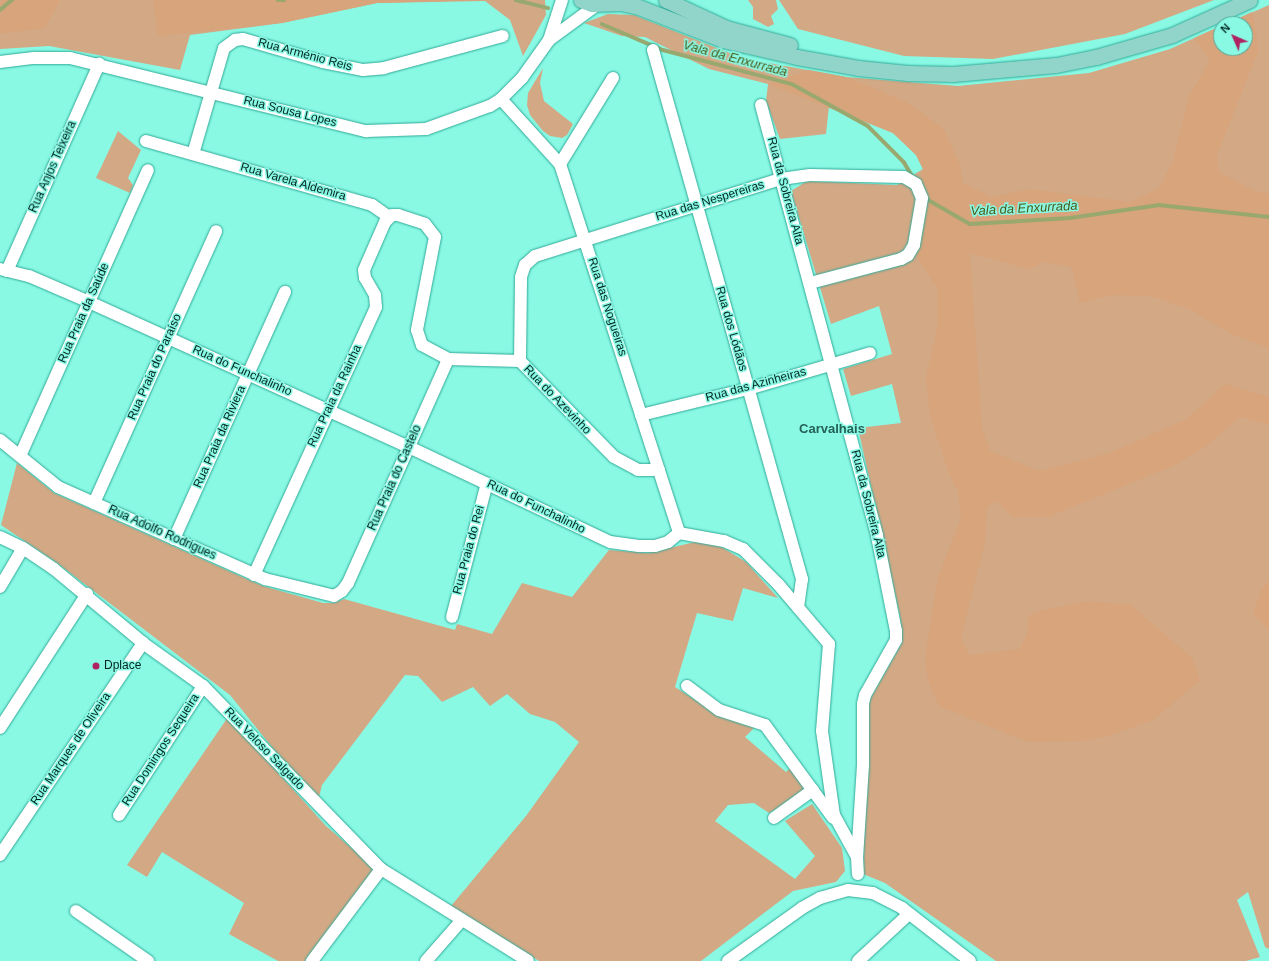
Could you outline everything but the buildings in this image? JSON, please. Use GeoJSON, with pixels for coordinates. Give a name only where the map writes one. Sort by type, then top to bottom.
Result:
{"type":"FeatureCollection","features":[{"type":"Feature","properties":{"kind":"main road"},"geometry":{"type":"LineString","coordinates":[[581,0],[636,6],[723,40],[797,57],[880,70],[953,74],[1056,65],[1096,57],[1172,35],[1250,0]]}},
{"type":"Feature","properties":{"kind":"main road"},"geometry":{"type":"LineString","coordinates":[[666,0],[726,28],[772,41],[881,62],[936,65],[985,65],[1042,60],[1108,46],[1166,28],[1233,0]]}},
{"type":"Feature","properties":{"kind":"street","name":"Rua Sousa Lopes"},"geometry":{"type":"LineString","coordinates":[[0,62],[34,58],[70,58],[366,131],[426,129],[490,106],[501,99],[522,78],[549,40],[562,0]]}},
{"type":"Feature","properties":{"kind":"street","name":"Rua Sousa Lopes"},"geometry":{"type":"LineString","coordinates":[[549,40],[605,2]]}},
{"type":"Feature","properties":{"kind":"street","name":"Rua Arménio Reis"},"geometry":{"type":"LineString","coordinates":[[211,92],[224,48],[229,43],[243,38],[334,65],[363,70],[384,68],[503,36]]}},
{"type":"Feature","properties":{"kind":"street","name":"Rua dos Lódãos"},"geometry":{"type":"LineString","coordinates":[[653,50],[802,579],[798,608]]}},
{"type":"Feature","properties":{"kind":"street","name":"Rua Anjos Teixeira"},"geometry":{"type":"LineString","coordinates":[[3,270],[99,64]]}},
{"type":"Feature","properties":{"kind":"street"},"geometry":{"type":"LineString","coordinates":[[560,164],[612,78]]}},
{"type":"Feature","properties":{"kind":"street"},"geometry":{"type":"LineString","coordinates":[[194,154],[211,92]]}},
{"type":"Feature","properties":{"kind":"street","name":"Rua das Nogueiras"},"geometry":{"type":"LineString","coordinates":[[501,99],[560,164],[679,533]]}},
{"type":"Feature","properties":{"kind":"street","name":"Rua da Sobreira Alta"},"geometry":{"type":"LineString","coordinates":[[761,105],[832,364],[877,536],[896,631],[896,640],[865,695],[863,765],[856,857]]}},
{"type":"Feature","properties":{"kind":"street","name":"Rua Varela Aldemira"},"geometry":{"type":"LineString","coordinates":[[146,141],[372,205],[389,217]]}},
{"type":"Feature","properties":{"kind":"street","name":"Rua Praia da Saúde"},"geometry":{"type":"LineString","coordinates":[[20,456],[148,170]]}},
{"type":"Feature","properties":{"kind":"street","name":"Rua das Nespereiras"},"geometry":{"type":"LineString","coordinates":[[520,360],[521,276],[525,266],[535,256],[585,239],[781,179],[810,176],[904,177],[916,184],[921,194],[914,245],[905,258],[810,283]]}},
{"type":"Feature","properties":{"kind":"street","name":"Rua do Azevinho"},"geometry":{"type":"LineString","coordinates":[[389,217],[402,216],[424,224],[433,232],[434,246],[417,335],[422,345],[448,359],[520,360],[614,457],[638,470],[659,470]]}},
{"type":"Feature","properties":{"kind":"street","name":"Rua Praia da Rainha"},"geometry":{"type":"LineString","coordinates":[[254,575],[376,307],[375,295],[365,278],[364,270],[389,217]]}},
{"type":"Feature","properties":{"kind":"street","name":"Rua Praia do Paraíso"},"geometry":{"type":"LineString","coordinates":[[94,503],[216,231]]}},
{"type":"Feature","properties":{"kind":"street","name":"Rua do Funchalinho"},"geometry":{"type":"LineString","coordinates":[[3,270],[29,276],[89,302],[409,447],[616,543],[655,546],[668,542],[679,533]]}},
{"type":"Feature","properties":{"kind":"street","name":"Rua Praia da Riviera"},"geometry":{"type":"LineString","coordinates":[[174,539],[285,292]]}},
{"type":"Feature","properties":{"kind":"street","name":"Rua das Azinheiras"},"geometry":{"type":"LineString","coordinates":[[641,415],[748,389],[870,353]]}},
{"type":"Feature","properties":{"kind":"street","name":"Rua Praia do Castelo"},"geometry":{"type":"LineString","coordinates":[[339,594],[348,584],[448,359]]}},
{"type":"Feature","properties":{"kind":"street","name":"Rua Adolfo Rodrigues"},"geometry":{"type":"LineString","coordinates":[[0,440],[58,487],[254,575],[325,595],[339,594]]}},
{"type":"Feature","properties":{"kind":"street","name":"Rua Praia do Rei"},"geometry":{"type":"LineString","coordinates":[[452,617],[487,483]]}},
{"type":"Feature","properties":{"kind":"street"},"geometry":{"type":"LineString","coordinates":[[679,533],[724,540],[743,549],[830,644],[822,732],[836,822]]}},
{"type":"Feature","properties":{"kind":"street","name":"Rua Veloso Salgado"},"geometry":{"type":"LineString","coordinates":[[0,537],[22,548],[86,594],[143,643],[202,686],[381,869],[461,921],[528,961]]}},
{"type":"Feature","properties":{"kind":"street"},"geometry":{"type":"LineString","coordinates":[[0,587],[22,548]]}},
{"type":"Feature","properties":{"kind":"street"},"geometry":{"type":"LineString","coordinates":[[0,728],[86,594]]}},
{"type":"Feature","properties":{"kind":"street","name":"Rua Marques de Oliveira"},"geometry":{"type":"LineString","coordinates":[[0,855],[143,643]]}},
{"type":"Feature","properties":{"kind":"street","name":"Rua Domingos Sequeira"},"geometry":{"type":"LineString","coordinates":[[119,815],[202,686]]}},
{"type":"Feature","properties":{"kind":"street"},"geometry":{"type":"LineString","coordinates":[[686,686],[719,710],[765,725],[836,822],[856,857],[858,874],[865,891]]}},
{"type":"Feature","properties":{"kind":"street"},"geometry":{"type":"LineString","coordinates":[[774,818],[813,790]]}},
{"type":"Feature","properties":{"kind":"street"},"geometry":{"type":"LineString","coordinates":[[312,961],[381,869]]}},
{"type":"Feature","properties":{"kind":"street"},"geometry":{"type":"LineString","coordinates":[[728,961],[802,908],[843,890],[858,874]]}},
{"type":"Feature","properties":{"kind":"street"},"geometry":{"type":"LineString","coordinates":[[843,890],[865,891],[879,896],[909,914],[970,961]]}},
{"type":"Feature","properties":{"kind":"street"},"geometry":{"type":"LineString","coordinates":[[76,911],[148,961]]}},
{"type":"Feature","properties":{"kind":"street"},"geometry":{"type":"LineString","coordinates":[[861,959],[909,914]]}},
{"type":"Feature","properties":{"kind":"street"},"geometry":{"type":"LineString","coordinates":[[426,961],[461,921]]}},
{"type":"Feature","properties":{"kind":"shaded area"},"geometry":{"type":"Polygon","coordinates":[[[0,0],[545,0],[546,15],[523,56],[510,20],[485,1],[377,3],[282,23],[190,35],[180,70],[49,46],[0,49],[0,0]]]}},
{"type":"Feature","properties":{"kind":"shaded area"},"geometry":{"type":"Polygon","coordinates":[[[1,0],[60,0],[45,28],[0,34],[1,0]]]}},
{"type":"Feature","properties":{"kind":"shaded area"},"geometry":{"type":"Polygon","coordinates":[[[153,0],[486,0],[377,3],[282,23],[158,36],[153,0]]]}},
{"type":"Feature","properties":{"kind":"shaded area"},"geometry":{"type":"Polygon","coordinates":[[[748,0],[776,0],[778,9],[771,16],[774,24],[768,27],[753,19],[753,7],[748,0]]]}},
{"type":"Feature","properties":{"kind":"shaded area"},"geometry":{"type":"Polygon","coordinates":[[[779,0],[1214,0],[1125,34],[993,59],[904,56],[798,29],[779,0]]]}},
{"type":"Feature","properties":{"kind":"shaded area"},"geometry":{"type":"Polygon","coordinates":[[[1269,5],[1269,949],[1265,947],[1248,892],[1237,900],[1260,957],[1246,961],[996,961],[885,883],[863,874],[868,703],[902,642],[900,616],[858,428],[901,423],[892,384],[851,396],[843,369],[892,354],[879,306],[831,324],[791,191],[807,181],[897,185],[923,169],[916,155],[893,133],[829,106],[826,134],[780,139],[766,101],[768,84],[709,69],[645,37],[622,36],[584,23],[608,14],[634,15],[742,58],[846,77],[958,86],[1089,73],[1170,49],[1213,30],[1213,56],[1253,56],[1253,16],[1244,16],[1269,5]]]}},
{"type":"Feature","properties":{"kind":"shaded area"},"geometry":{"type":"Polygon","coordinates":[[[1252,12],[1253,16],[1243,16],[1252,12]]]}},
{"type":"Feature","properties":{"kind":"shaded area"},"geometry":{"type":"Polygon","coordinates":[[[1253,17],[1259,49],[1217,155],[1219,172],[1255,191],[1269,194],[1269,348],[1231,334],[1191,310],[1151,296],[1110,295],[1080,303],[1071,267],[1045,262],[1028,269],[970,253],[982,429],[990,451],[1039,471],[1109,453],[1187,419],[1225,384],[1269,397],[1269,425],[1240,417],[1205,447],[1173,466],[1048,517],[1012,517],[997,501],[987,507],[985,542],[961,637],[969,655],[1020,649],[1027,634],[1029,615],[1044,610],[1088,601],[1131,605],[1192,658],[1200,680],[1153,720],[1112,735],[1084,741],[1028,742],[939,706],[928,680],[925,660],[937,580],[961,518],[958,492],[948,471],[930,416],[926,377],[937,330],[937,288],[909,244],[913,208],[923,169],[916,155],[893,133],[768,84],[809,70],[846,77],[905,101],[944,129],[960,165],[963,183],[992,197],[1029,189],[1130,202],[1159,188],[1173,160],[1189,96],[1210,60],[1194,38],[1213,30],[1213,56],[1253,56],[1253,17]]]}},
{"type":"Feature","properties":{"kind":"shaded area"},"geometry":{"type":"Polygon","coordinates":[[[543,68],[540,83],[544,101],[573,124],[567,135],[562,138],[550,136],[543,131],[530,115],[527,105],[528,93],[543,68]]]}},
{"type":"Feature","properties":{"kind":"shaded area"},"geometry":{"type":"Polygon","coordinates":[[[118,131],[141,150],[128,178],[133,185],[130,193],[96,178],[118,131]]]}},
{"type":"Feature","properties":{"kind":"shaded area"},"geometry":{"type":"Polygon","coordinates":[[[17,463],[54,493],[263,586],[323,603],[334,603],[344,599],[455,630],[457,624],[492,634],[522,583],[572,597],[609,550],[648,553],[695,542],[720,546],[746,562],[778,598],[743,588],[733,621],[697,613],[675,687],[720,716],[754,728],[745,737],[786,772],[791,767],[809,789],[769,813],[754,803],[728,805],[715,821],[795,879],[815,856],[785,821],[812,804],[842,848],[845,871],[836,882],[793,891],[701,961],[539,961],[451,906],[526,816],[579,742],[555,722],[530,714],[507,694],[490,706],[473,687],[442,702],[418,676],[405,675],[322,785],[319,797],[288,767],[230,695],[57,563],[1,525],[17,463]]]}},
{"type":"Feature","properties":{"kind":"shaded area"},"geometry":{"type":"Polygon","coordinates":[[[1269,581],[1269,630],[1253,614],[1262,588],[1269,581]]]}},
{"type":"Feature","properties":{"kind":"shaded area"},"geometry":{"type":"Polygon","coordinates":[[[228,717],[326,826],[376,869],[305,961],[278,961],[229,934],[244,903],[162,852],[147,877],[127,865],[228,717]]]}},
{"type":"Feature","properties":{"kind":"waterway","name":"Vala da Enxurrada"},"geometry":{"type":"LineString","coordinates":[[0,10],[12,0]]}},
{"type":"Feature","properties":{"kind":"waterway","name":"Vala da Enxurrada"},"geometry":{"type":"LineString","coordinates":[[278,0],[284,0]]}},
{"type":"Feature","properties":{"kind":"waterway","name":"Vala da Enxurrada"},"geometry":{"type":"LineString","coordinates":[[516,0],[548,8]]}},
{"type":"Feature","properties":{"kind":"waterway","name":"Vala da Enxurrada"},"geometry":{"type":"LineString","coordinates":[[602,24],[663,50],[792,84],[868,126],[904,162],[913,177]]}},
{"type":"Feature","properties":{"kind":"waterway","name":"Vala da Enxurrada"},"geometry":{"type":"LineString","coordinates":[[925,198],[970,224],[1070,218],[1159,205],[1269,217]]}},
{"type":"Feature","properties":{"kind":"place","name":"Dplace"},"geometry":{"type":"Point","coordinates":[96,666]}},
{"type":"Feature","properties":{"kind":"district","name":"Carvalhais"},"geometry":{"type":"Point","coordinates":[832,429]}}]}
